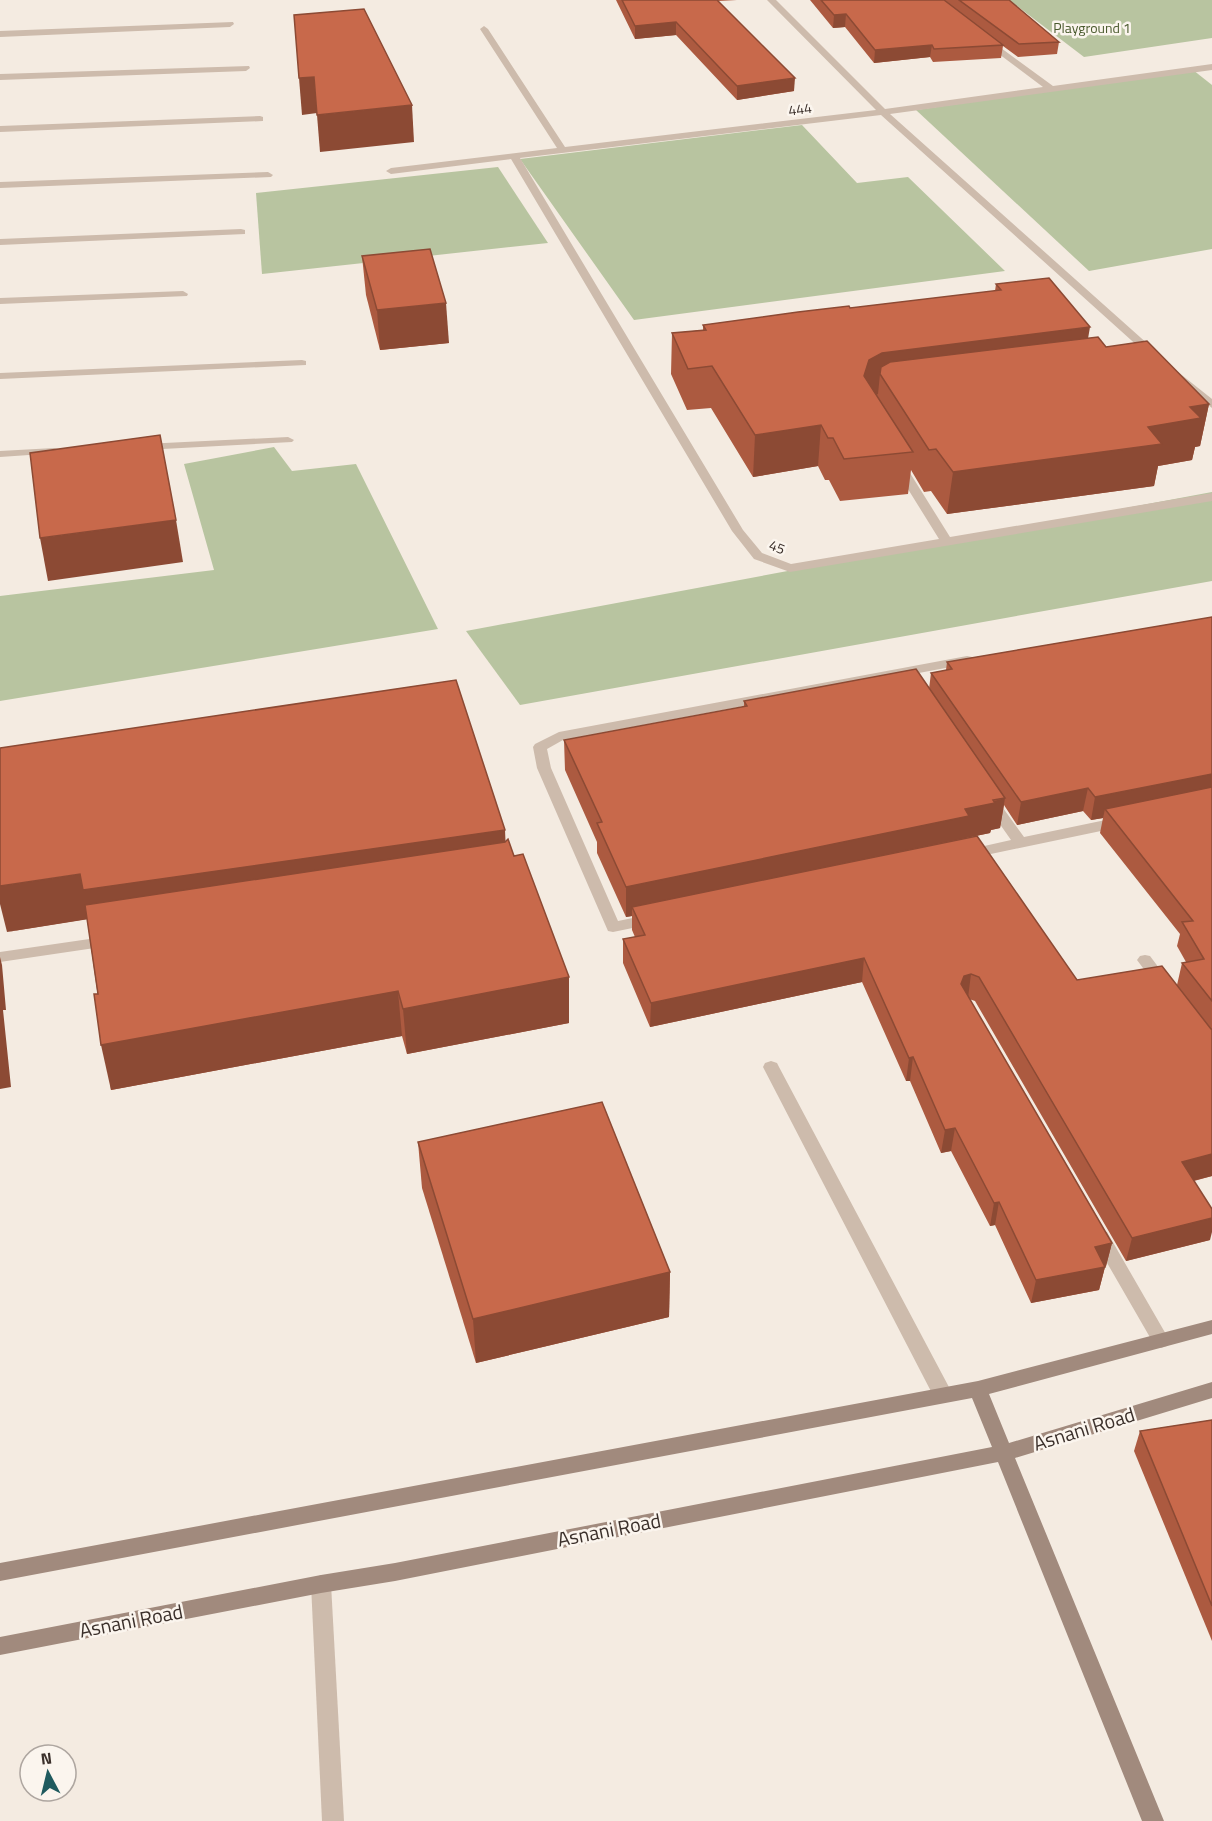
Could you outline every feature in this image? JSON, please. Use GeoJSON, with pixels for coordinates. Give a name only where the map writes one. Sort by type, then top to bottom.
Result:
{"type":"FeatureCollection","features":[{"type":"Feature","properties":{"kind":"street"},"geometry":{"type":"LineString","coordinates":[[771,0],[883,112],[1164,363],[1152,365]]}},
{"type":"Feature","properties":{"kind":"street"},"geometry":{"type":"LineString","coordinates":[[0,34],[230,24]]}},
{"type":"Feature","properties":{"kind":"street"},"geometry":{"type":"LineString","coordinates":[[484,29],[563,151]]}},
{"type":"Feature","properties":{"kind":"street"},"geometry":{"type":"LineString","coordinates":[[978,34],[1051,89]]}},
{"type":"Feature","properties":{"kind":"street","name":"444"},"geometry":{"type":"LineString","coordinates":[[391,171],[883,112],[1212,67]]}},
{"type":"Feature","properties":{"kind":"street"},"geometry":{"type":"LineString","coordinates":[[0,77],[246,68]]}},
{"type":"Feature","properties":{"kind":"street"},"geometry":{"type":"LineString","coordinates":[[0,129],[260,119]]}},
{"type":"Feature","properties":{"kind":"street","name":"45"},"geometry":{"type":"LineString","coordinates":[[514,156],[732,520],[758,556],[790,568],[1212,497]]}},
{"type":"Feature","properties":{"kind":"street"},"geometry":{"type":"LineString","coordinates":[[0,184],[268,175]]}},
{"type":"Feature","properties":{"kind":"street"},"geometry":{"type":"LineString","coordinates":[[0,242],[241,232]]}},
{"type":"Feature","properties":{"kind":"street"},"geometry":{"type":"LineString","coordinates":[[0,301],[183,294]]}},
{"type":"Feature","properties":{"kind":"street"},"geometry":{"type":"LineString","coordinates":[[0,376],[302,363]]}},
{"type":"Feature","properties":{"kind":"street"},"geometry":{"type":"LineString","coordinates":[[1172,370],[1212,405]]}},
{"type":"Feature","properties":{"kind":"street"},"geometry":{"type":"LineString","coordinates":[[127,447],[288,440]]}},
{"type":"Feature","properties":{"kind":"street"},"geometry":{"type":"LineString","coordinates":[[0,454],[69,450]]}},
{"type":"Feature","properties":{"kind":"street"},"geometry":{"type":"LineString","coordinates":[[892,454],[947,542]]}},
{"type":"Feature","properties":{"kind":"street"},"geometry":{"type":"LineString","coordinates":[[671,915],[613,927],[544,768],[540,747],[559,736],[905,676],[982,657]]}},
{"type":"Feature","properties":{"kind":"street"},"geometry":{"type":"LineString","coordinates":[[981,786],[1020,843]]}},
{"type":"Feature","properties":{"kind":"street"},"geometry":{"type":"LineString","coordinates":[[950,857],[1133,819]]}},
{"type":"Feature","properties":{"kind":"street"},"geometry":{"type":"LineString","coordinates":[[0,957],[128,938]]}},
{"type":"Feature","properties":{"kind":"street"},"geometry":{"type":"LineString","coordinates":[[1145,960],[1172,995]]}},
{"type":"Feature","properties":{"kind":"street"},"geometry":{"type":"LineString","coordinates":[[771,1067],[943,1395]]}},
{"type":"Feature","properties":{"kind":"street"},"geometry":{"type":"LineString","coordinates":[[1091,1221],[1161,1341]]}},
{"type":"Feature","properties":{"kind":"street"},"geometry":{"type":"LineString","coordinates":[[0,1572],[978,1389],[1212,1328]]}},
{"type":"Feature","properties":{"kind":"street"},"geometry":{"type":"LineString","coordinates":[[978,1389],[1154,1821]]}},
{"type":"Feature","properties":{"kind":"street","name":"Asnani Road"},"geometry":{"type":"LineString","coordinates":[[0,1646],[321,1584],[395,1572],[1004,1453],[1212,1390]]}},
{"type":"Feature","properties":{"kind":"street"},"geometry":{"type":"LineString","coordinates":[[321,1584],[333,1821]]}},
{"type":"Feature","properties":{"kind":"green space","name":"Playground 1"},"geometry":{"type":"Polygon","coordinates":[[[1009,0],[1212,0],[1212,38],[1084,57],[1009,0]]]}},
{"type":"Feature","properties":{"kind":"green space"},"geometry":{"type":"Polygon","coordinates":[[[1193,70],[1212,85],[1212,249],[1089,271],[916,110],[1193,70]]]}},
{"type":"Feature","properties":{"kind":"green space"},"geometry":{"type":"Polygon","coordinates":[[[802,125],[857,183],[908,177],[1005,271],[634,320],[520,159],[802,125]]]}},
{"type":"Feature","properties":{"kind":"green space"},"geometry":{"type":"Polygon","coordinates":[[[498,167],[548,243],[262,274],[256,193],[498,167]]]}},
{"type":"Feature","properties":{"kind":"green space"},"geometry":{"type":"Polygon","coordinates":[[[274,447],[292,471],[356,464],[438,629],[0,701],[0,596],[214,570],[184,464],[274,447]]]}},
{"type":"Feature","properties":{"kind":"green space"},"geometry":{"type":"Polygon","coordinates":[[[1212,492],[1212,581],[520,705],[466,631],[1212,492]]]}},
{"type":"Feature","properties":{"kind":"building"},"geometry":{"type":"Polygon","coordinates":[[[622,0],[717,0],[795,78],[737,86],[676,22],[635,26],[622,0]]]}},
{"type":"Feature","properties":{"kind":"building"},"geometry":{"type":"Polygon","coordinates":[[[821,0],[944,0],[1003,45],[934,49],[932,45],[875,50],[846,14],[834,15],[821,0]]]}},
{"type":"Feature","properties":{"kind":"building"},"geometry":{"type":"Polygon","coordinates":[[[959,0],[1009,0],[1059,42],[1019,44],[959,0]]]}},
{"type":"Feature","properties":{"kind":"building"},"geometry":{"type":"Polygon","coordinates":[[[364,9],[412,105],[317,115],[314,77],[299,78],[294,15],[364,9]]]}},
{"type":"Feature","properties":{"kind":"building"},"geometry":{"type":"Polygon","coordinates":[[[430,249],[446,303],[377,310],[362,256],[430,249]]]}},
{"type":"Feature","properties":{"kind":"building"},"geometry":{"type":"Polygon","coordinates":[[[1049,278],[1090,327],[882,353],[869,360],[864,376],[913,452],[844,459],[833,438],[828,438],[821,425],[755,435],[712,366],[688,369],[672,333],[706,330],[703,325],[798,312],[1001,290],[996,284],[1049,278]]]}},
{"type":"Feature","properties":{"kind":"building"},"geometry":{"type":"Polygon","coordinates":[[[1098,337],[1106,347],[1147,341],[1209,404],[1190,407],[1201,418],[1148,427],[1162,444],[953,472],[936,449],[929,450],[880,374],[881,367],[890,362],[1098,337]]]}},
{"type":"Feature","properties":{"kind":"building"},"geometry":{"type":"Polygon","coordinates":[[[160,435],[176,520],[40,538],[30,453],[160,435]]]}},
{"type":"Feature","properties":{"kind":"building"},"geometry":{"type":"Polygon","coordinates":[[[1212,617],[1212,774],[1095,797],[1088,788],[1021,802],[931,673],[952,669],[947,662],[1212,617]]]}},
{"type":"Feature","properties":{"kind":"building"},"geometry":{"type":"Polygon","coordinates":[[[916,669],[1005,798],[993,800],[995,803],[965,809],[969,816],[626,887],[597,823],[602,822],[564,740],[747,706],[744,701],[916,669]]]}},
{"type":"Feature","properties":{"kind":"building"},"geometry":{"type":"Polygon","coordinates":[[[456,680],[505,830],[83,890],[80,874],[0,886],[0,748],[456,680]]]}},
{"type":"Feature","properties":{"kind":"building"},"geometry":{"type":"Polygon","coordinates":[[[1212,787],[1212,1001],[1182,963],[1204,959],[1182,922],[1193,921],[1105,809],[1212,787]]]}},
{"type":"Feature","properties":{"kind":"building"},"geometry":{"type":"Polygon","coordinates":[[[977,836],[1077,980],[1162,966],[1212,1029],[1212,1154],[1182,1162],[1212,1209],[1212,1218],[1132,1238],[979,977],[971,974],[964,976],[961,984],[1112,1243],[1095,1247],[1105,1267],[1036,1280],[999,1202],[994,1203],[955,1128],[945,1130],[913,1057],[909,1058],[864,958],[651,1003],[623,939],[645,935],[632,907],[977,836]]]}},
{"type":"Feature","properties":{"kind":"building"},"geometry":{"type":"Polygon","coordinates":[[[508,839],[514,856],[523,854],[569,977],[403,1009],[398,991],[101,1045],[94,994],[98,994],[85,905],[505,842],[508,839]]]}},
{"type":"Feature","properties":{"kind":"building"},"geometry":{"type":"Polygon","coordinates":[[[602,1102],[670,1272],[473,1319],[418,1142],[602,1102]]]}},
{"type":"Feature","properties":{"kind":"building"},"geometry":{"type":"Polygon","coordinates":[[[1212,1420],[1212,1606],[1140,1431],[1212,1420]]]}}]}
